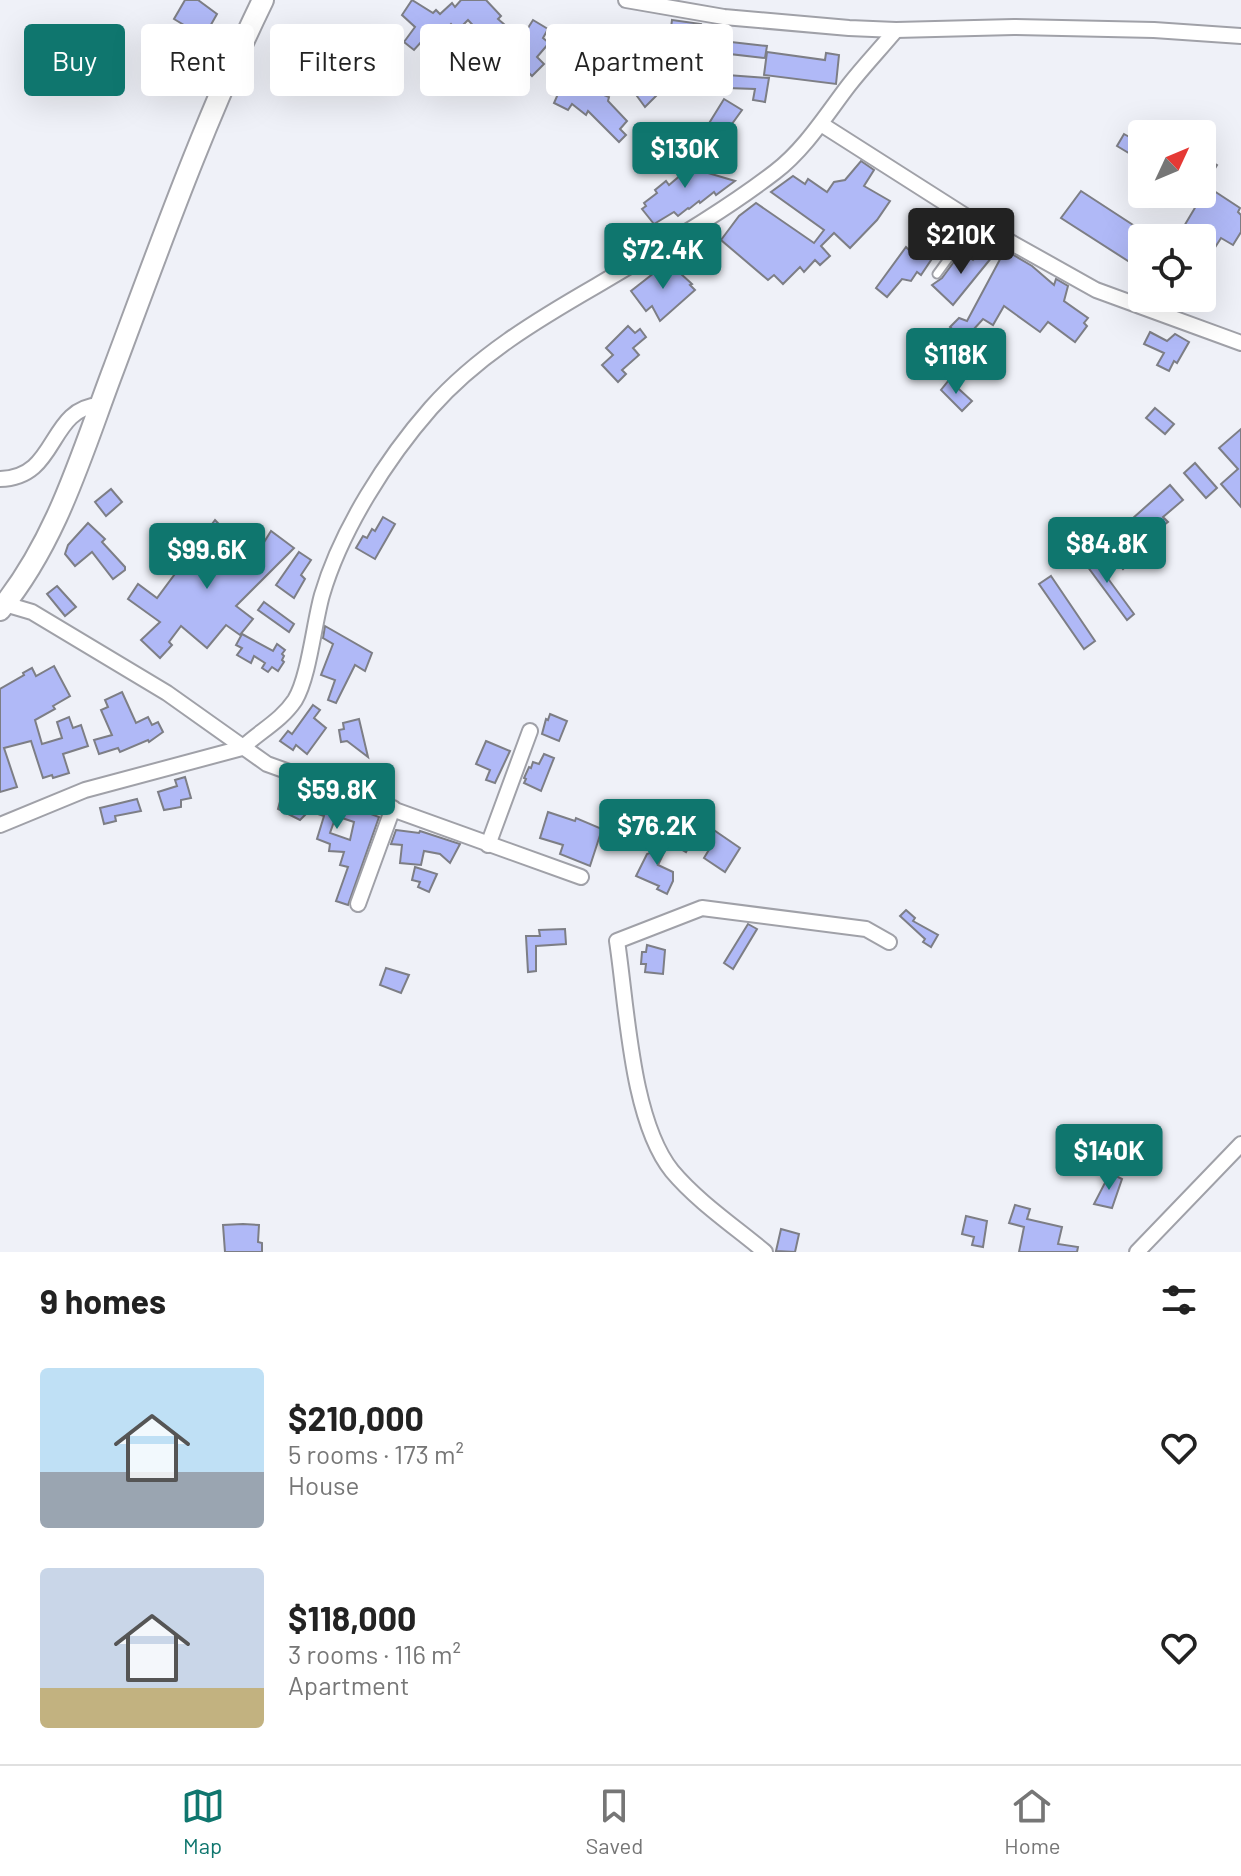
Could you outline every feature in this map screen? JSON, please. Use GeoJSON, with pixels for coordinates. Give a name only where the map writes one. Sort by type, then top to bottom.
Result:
{"type":"FeatureCollection","features":[{"type":"Feature","properties":{"kind":"main road"},"geometry":{"type":"LineString","coordinates":[[2,607],[48,537],[78,468],[232,66],[263,0]]}},
{"type":"Feature","properties":{"kind":"street"},"geometry":{"type":"LineString","coordinates":[[626,0],[724,17],[896,30],[1014,27],[1154,30],[1241,36]]}},
{"type":"Feature","properties":{"kind":"street"},"geometry":{"type":"LineString","coordinates":[[0,825],[85,790],[242,748],[275,724],[295,699],[304,677],[317,611],[330,571],[372,489],[432,407],[473,367],[551,312],[729,205],[777,171],[821,124],[896,30]]}},
{"type":"Feature","properties":{"kind":"street"},"geometry":{"type":"LineString","coordinates":[[821,124],[975,222],[1096,290],[1241,343]]}},
{"type":"Feature","properties":{"kind":"street"},"geometry":{"type":"LineString","coordinates":[[0,479],[13,479],[32,471],[43,460],[70,415],[85,406],[100,405]]}},
{"type":"Feature","properties":{"kind":"street"},"geometry":{"type":"LineString","coordinates":[[2,607],[32,612],[167,693],[267,764],[581,877]]}},
{"type":"Feature","properties":{"kind":"street"},"geometry":{"type":"LineString","coordinates":[[488,845],[530,731]]}},
{"type":"Feature","properties":{"kind":"street"},"geometry":{"type":"LineString","coordinates":[[358,904],[393,808]]}},
{"type":"Feature","properties":{"kind":"street"},"geometry":{"type":"LineString","coordinates":[[765,1252],[689,1188],[672,1171],[656,1146],[641,1103],[617,941],[702,908],[866,929],[889,942]]}},
{"type":"Feature","properties":{"kind":"street"},"geometry":{"type":"LineString","coordinates":[[1137,1252],[1241,1144]]}},
{"type":"Feature","properties":{"kind":"lane"},"geometry":{"type":"LineString","coordinates":[[937,274],[975,222]]}},
{"type":"Feature","properties":{"kind":"building"},"geometry":{"type":"Polygon","coordinates":[[[185,0],[198,0],[217,14],[211,24],[182,24],[174,19],[185,0]]]}},
{"type":"Feature","properties":{"kind":"building"},"geometry":{"type":"Polygon","coordinates":[[[412,0],[440,14],[452,3],[455,7],[461,0],[486,0],[501,16],[498,19],[504,24],[472,24],[468,20],[464,24],[420,24],[420,43],[414,50],[404,42],[415,27],[402,15],[412,0]]]}},
{"type":"Feature","properties":{"kind":"building"},"geometry":{"type":"Polygon","coordinates":[[[533,20],[546,28],[543,38],[546,46],[537,57],[544,64],[532,76],[530,25],[533,20]]]}},
{"type":"Feature","properties":{"kind":"building"},"geometry":{"type":"Polygon","coordinates":[[[672,20],[701,24],[672,24],[672,20]]]}},
{"type":"Feature","properties":{"kind":"building"},"geometry":{"type":"Polygon","coordinates":[[[733,42],[767,46],[765,58],[733,54],[733,42]]]}},
{"type":"Feature","properties":{"kind":"building"},"geometry":{"type":"Polygon","coordinates":[[[767,52],[825,60],[826,53],[839,55],[836,84],[764,75],[767,52]]]}},
{"type":"Feature","properties":{"kind":"building"},"geometry":{"type":"Polygon","coordinates":[[[733,75],[769,78],[765,102],[753,100],[755,89],[733,88],[733,75]]]}},
{"type":"Feature","properties":{"kind":"building"},"geometry":{"type":"Polygon","coordinates":[[[557,96],[609,97],[608,101],[627,121],[620,129],[626,135],[619,142],[588,111],[586,115],[572,104],[568,110],[554,103],[557,96]]]}},
{"type":"Feature","properties":{"kind":"building"},"geometry":{"type":"Polygon","coordinates":[[[637,96],[656,96],[645,107],[637,96]]]}},
{"type":"Feature","properties":{"kind":"building"},"geometry":{"type":"Polygon","coordinates":[[[724,99],[742,110],[724,135],[708,125],[724,99]]]}},
{"type":"Feature","properties":{"kind":"building"},"geometry":{"type":"Polygon","coordinates":[[[1124,134],[1128,136],[1128,153],[1117,146],[1124,134]]]}},
{"type":"Feature","properties":{"kind":"building"},"geometry":{"type":"Polygon","coordinates":[[[695,151],[713,167],[708,173],[735,181],[678,216],[674,212],[654,224],[642,209],[646,206],[644,203],[666,181],[669,185],[689,168],[684,164],[695,151]]]}},
{"type":"Feature","properties":{"kind":"building"},"geometry":{"type":"Polygon","coordinates":[[[861,161],[874,170],[864,186],[890,201],[877,220],[850,248],[834,233],[821,246],[830,256],[820,265],[815,260],[804,272],[800,267],[783,284],[774,275],[768,280],[721,240],[739,216],[756,203],[814,243],[824,230],[771,192],[793,176],[805,184],[808,179],[827,192],[834,182],[845,180],[861,161]]]}},
{"type":"Feature","properties":{"kind":"building"},"geometry":{"type":"Polygon","coordinates":[[[1081,191],[1132,224],[1128,224],[1128,261],[1061,218],[1081,191]]]}},
{"type":"Feature","properties":{"kind":"building"},"geometry":{"type":"Polygon","coordinates":[[[1216,192],[1240,208],[1241,232],[1233,245],[1221,238],[1216,246],[1216,224],[1185,224],[1195,208],[1216,208],[1216,192]]]}},
{"type":"Feature","properties":{"kind":"building"},"geometry":{"type":"Polygon","coordinates":[[[942,226],[950,232],[921,275],[917,272],[911,281],[902,279],[887,297],[876,288],[906,247],[909,250],[912,246],[918,251],[934,227],[939,231],[942,226]]]}},
{"type":"Feature","properties":{"kind":"building"},"geometry":{"type":"Polygon","coordinates":[[[984,249],[992,257],[953,305],[932,285],[942,278],[959,255],[962,258],[965,254],[973,260],[984,249]]]}},
{"type":"Feature","properties":{"kind":"building"},"geometry":{"type":"Polygon","coordinates":[[[1005,250],[1032,266],[1054,285],[1056,279],[1068,286],[1064,301],[1088,318],[1084,323],[1087,326],[1075,342],[1048,322],[1040,332],[1004,306],[993,325],[983,319],[964,340],[950,327],[959,318],[967,321],[1005,250]]]}},
{"type":"Feature","properties":{"kind":"building"},"geometry":{"type":"Polygon","coordinates":[[[668,262],[695,290],[660,321],[652,306],[646,311],[631,291],[668,262]]]}},
{"type":"Feature","properties":{"kind":"building"},"geometry":{"type":"Polygon","coordinates":[[[628,326],[635,333],[640,329],[646,337],[633,348],[639,355],[622,370],[626,374],[618,382],[602,365],[613,355],[606,348],[628,326]]]}},
{"type":"Feature","properties":{"kind":"building"},"geometry":{"type":"Polygon","coordinates":[[[1150,332],[1167,341],[1175,334],[1189,342],[1169,371],[1157,365],[1164,353],[1144,344],[1150,332]]]}},
{"type":"Feature","properties":{"kind":"building"},"geometry":{"type":"Polygon","coordinates":[[[949,380],[972,401],[962,411],[941,390],[949,380]]]}},
{"type":"Feature","properties":{"kind":"building"},"geometry":{"type":"Polygon","coordinates":[[[1155,408],[1174,424],[1165,434],[1146,418],[1155,408]]]}},
{"type":"Feature","properties":{"kind":"building"},"geometry":{"type":"Polygon","coordinates":[[[1241,429],[1241,507],[1221,484],[1238,469],[1219,448],[1241,429]]]}},
{"type":"Feature","properties":{"kind":"building"},"geometry":{"type":"Polygon","coordinates":[[[1195,463],[1217,488],[1206,498],[1184,473],[1195,463]]]}},
{"type":"Feature","properties":{"kind":"building"},"geometry":{"type":"Polygon","coordinates":[[[1170,485],[1183,500],[1163,517],[1168,522],[1126,554],[1132,561],[1123,569],[1100,543],[1114,532],[1112,529],[1120,524],[1123,527],[1170,485]]]}},
{"type":"Feature","properties":{"kind":"building"},"geometry":{"type":"Polygon","coordinates":[[[111,489],[122,502],[106,516],[95,502],[111,489]]]}},
{"type":"Feature","properties":{"kind":"building"},"geometry":{"type":"Polygon","coordinates":[[[383,517],[395,524],[375,559],[356,548],[363,536],[367,538],[372,529],[375,531],[383,517]]]}},
{"type":"Feature","properties":{"kind":"building"},"geometry":{"type":"Polygon","coordinates":[[[215,520],[229,535],[219,545],[248,568],[271,531],[294,548],[236,606],[253,619],[240,635],[226,625],[207,648],[181,626],[169,642],[172,645],[160,658],[141,640],[160,622],[128,599],[138,584],[157,598],[215,520]]]}},
{"type":"Feature","properties":{"kind":"building"},"geometry":{"type":"Polygon","coordinates":[[[88,523],[105,539],[102,542],[125,567],[113,579],[92,552],[75,566],[65,554],[68,545],[88,523]]]}},
{"type":"Feature","properties":{"kind":"building"},"geometry":{"type":"Polygon","coordinates":[[[1087,550],[1134,614],[1127,620],[1079,555],[1087,550]]]}},
{"type":"Feature","properties":{"kind":"building"},"geometry":{"type":"Polygon","coordinates":[[[299,552],[311,560],[301,575],[305,579],[294,598],[276,585],[299,552]]]}},
{"type":"Feature","properties":{"kind":"building"},"geometry":{"type":"Polygon","coordinates":[[[1051,576],[1095,641],[1084,649],[1039,584],[1051,576]]]}},
{"type":"Feature","properties":{"kind":"building"},"geometry":{"type":"Polygon","coordinates":[[[57,586],[76,607],[65,616],[47,594],[57,586]]]}},
{"type":"Feature","properties":{"kind":"building"},"geometry":{"type":"Polygon","coordinates":[[[264,602],[294,624],[289,632],[258,610],[264,602]]]}},
{"type":"Feature","properties":{"kind":"building"},"geometry":{"type":"Polygon","coordinates":[[[325,626],[372,653],[365,671],[355,665],[336,703],[328,700],[335,680],[321,675],[333,644],[323,638],[325,626]]]}},
{"type":"Feature","properties":{"kind":"building"},"geometry":{"type":"Polygon","coordinates":[[[242,634],[273,651],[277,644],[285,650],[282,654],[284,662],[278,671],[272,667],[268,672],[262,668],[265,663],[254,656],[251,663],[237,655],[242,648],[236,645],[242,634]]]}},
{"type":"Feature","properties":{"kind":"building"},"geometry":{"type":"Polygon","coordinates":[[[54,666],[70,696],[35,720],[42,744],[62,738],[57,722],[69,717],[73,728],[81,725],[88,746],[63,754],[69,773],[53,778],[52,775],[43,778],[31,741],[4,748],[17,787],[0,792],[0,689],[32,668],[36,676],[54,666]]]}},
{"type":"Feature","properties":{"kind":"building"},"geometry":{"type":"Polygon","coordinates":[[[122,692],[136,723],[148,717],[152,725],[158,722],[163,732],[149,742],[120,752],[118,748],[99,754],[94,740],[112,735],[101,710],[108,707],[105,700],[122,692]]]}},
{"type":"Feature","properties":{"kind":"building"},"geometry":{"type":"Polygon","coordinates":[[[313,705],[320,710],[314,718],[326,728],[307,754],[296,745],[293,750],[280,741],[288,731],[292,734],[313,705]]]}},
{"type":"Feature","properties":{"kind":"building"},"geometry":{"type":"Polygon","coordinates":[[[550,714],[567,721],[559,741],[542,734],[550,714]]]}},
{"type":"Feature","properties":{"kind":"building"},"geometry":{"type":"Polygon","coordinates":[[[359,719],[368,757],[347,741],[341,742],[339,730],[344,729],[343,723],[359,719]]]}},
{"type":"Feature","properties":{"kind":"building"},"geometry":{"type":"Polygon","coordinates":[[[486,741],[510,751],[495,783],[486,780],[490,770],[476,764],[486,741]]]}},
{"type":"Feature","properties":{"kind":"building"},"geometry":{"type":"Polygon","coordinates":[[[544,754],[554,758],[541,791],[524,783],[524,778],[533,762],[539,764],[544,754]]]}},
{"type":"Feature","properties":{"kind":"building"},"geometry":{"type":"Polygon","coordinates":[[[185,777],[191,798],[181,800],[181,807],[164,810],[158,792],[177,786],[175,780],[185,777]]]}},
{"type":"Feature","properties":{"kind":"building"},"geometry":{"type":"Polygon","coordinates":[[[289,788],[321,795],[379,817],[348,905],[336,901],[348,867],[340,865],[344,852],[329,851],[330,844],[317,839],[324,816],[309,811],[300,820],[278,809],[281,798],[285,798],[289,788]],[[336,816],[330,833],[350,840],[354,822],[336,816]]]}},
{"type":"Feature","properties":{"kind":"building"},"geometry":{"type":"Polygon","coordinates":[[[137,799],[141,811],[115,816],[116,821],[104,824],[100,808],[137,799]]]}},
{"type":"Feature","properties":{"kind":"building"},"geometry":{"type":"Polygon","coordinates":[[[548,812],[575,821],[576,818],[602,829],[590,866],[560,854],[563,845],[540,838],[548,812]]]}},
{"type":"Feature","properties":{"kind":"building"},"geometry":{"type":"Polygon","coordinates":[[[687,820],[703,829],[705,824],[740,848],[725,872],[704,858],[710,848],[694,837],[686,852],[674,845],[687,820]]]}},
{"type":"Feature","properties":{"kind":"building"},"geometry":{"type":"Polygon","coordinates":[[[396,830],[420,831],[460,844],[450,863],[440,854],[424,851],[421,865],[400,863],[402,845],[391,844],[396,830]]]}},
{"type":"Feature","properties":{"kind":"building"},"geometry":{"type":"Polygon","coordinates":[[[663,832],[672,836],[658,865],[673,872],[667,894],[657,889],[659,886],[636,876],[663,832]]]}},
{"type":"Feature","properties":{"kind":"building"},"geometry":{"type":"Polygon","coordinates":[[[415,867],[437,874],[429,892],[418,887],[420,882],[412,880],[415,867]]]}},
{"type":"Feature","properties":{"kind":"building"},"geometry":{"type":"Polygon","coordinates":[[[906,910],[915,918],[913,921],[938,935],[931,947],[900,916],[906,910]]]}},
{"type":"Feature","properties":{"kind":"building"},"geometry":{"type":"Polygon","coordinates":[[[748,924],[757,929],[733,969],[724,963],[748,924]]]}},
{"type":"Feature","properties":{"kind":"building"},"geometry":{"type":"Polygon","coordinates":[[[565,929],[566,944],[536,946],[536,971],[528,972],[526,936],[540,936],[539,930],[565,929]]]}},
{"type":"Feature","properties":{"kind":"building"},"geometry":{"type":"Polygon","coordinates":[[[647,945],[665,950],[663,974],[645,972],[646,964],[641,964],[642,952],[646,952],[647,945]]]}},
{"type":"Feature","properties":{"kind":"building"},"geometry":{"type":"Polygon","coordinates":[[[386,968],[409,975],[401,993],[380,985],[386,968]]]}},
{"type":"Feature","properties":{"kind":"building"},"geometry":{"type":"Polygon","coordinates":[[[1110,1173],[1122,1179],[1112,1208],[1094,1204],[1110,1173]]]}},
{"type":"Feature","properties":{"kind":"building"},"geometry":{"type":"Polygon","coordinates":[[[1015,1205],[1030,1209],[1027,1219],[1062,1227],[1058,1244],[1078,1247],[1077,1252],[1019,1252],[1024,1227],[1009,1223],[1015,1205]]]}},
{"type":"Feature","properties":{"kind":"building"},"geometry":{"type":"Polygon","coordinates":[[[966,1216],[987,1221],[983,1247],[972,1245],[974,1237],[962,1234],[966,1216]]]}},
{"type":"Feature","properties":{"kind":"building"},"geometry":{"type":"Polygon","coordinates":[[[223,1225],[259,1225],[258,1242],[262,1243],[262,1252],[225,1252],[223,1225]]]}},
{"type":"Feature","properties":{"kind":"building"},"geometry":{"type":"Polygon","coordinates":[[[781,1229],[799,1234],[795,1252],[776,1251],[781,1229]]]}}]}
